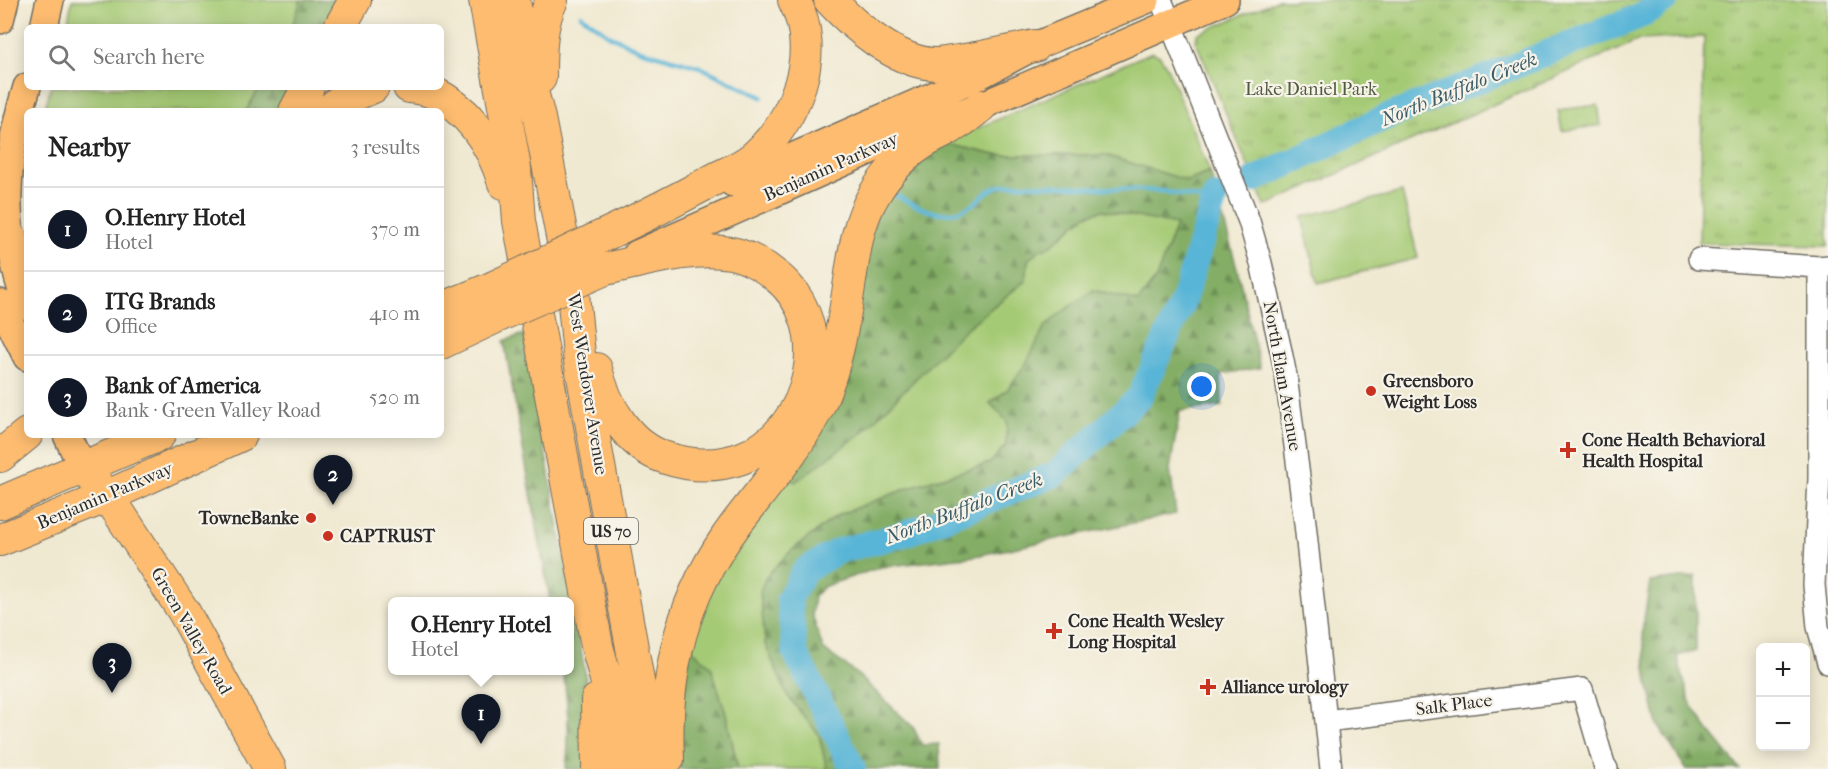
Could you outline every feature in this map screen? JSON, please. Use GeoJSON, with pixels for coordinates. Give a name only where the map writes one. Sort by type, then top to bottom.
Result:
{"type":"FeatureCollection","features":[{"type":"Feature","properties":{"kind":"highway"},"geometry":{"type":"LineString","coordinates":[[342,24],[355,0]]}},
{"type":"Feature","properties":{"kind":"highway","name":"West Wendover Avenue"},"geometry":{"type":"LineString","coordinates":[[485,0],[515,168],[519,221],[597,646],[613,705],[625,769]]}},
{"type":"Feature","properties":{"kind":"highway","name":"West Wendover Avenue"},"geometry":{"type":"LineString","coordinates":[[514,0],[523,56],[539,118],[573,293],[579,356],[654,769]]}},
{"type":"Feature","properties":{"kind":"highway"},"geometry":{"type":"LineString","coordinates":[[539,118],[540,51],[547,10],[552,0]]}},
{"type":"Feature","properties":{"kind":"highway"},"geometry":{"type":"LineString","coordinates":[[641,219],[752,158],[786,118],[803,79],[804,28],[794,0]]}},
{"type":"Feature","properties":{"kind":"highway"},"geometry":{"type":"LineString","coordinates":[[830,0],[876,42],[911,59],[934,64],[1035,46]]}},
{"type":"Feature","properties":{"kind":"highway"},"geometry":{"type":"LineString","coordinates":[[297,108],[306,90]]}},
{"type":"Feature","properties":{"kind":"highway"},"geometry":{"type":"LineString","coordinates":[[332,108],[340,101],[366,90]]}},
{"type":"Feature","properties":{"kind":"highway"},"geometry":{"type":"LineString","coordinates":[[426,90],[431,91],[472,121],[489,146],[498,165],[511,206],[519,221]]}},
{"type":"Feature","properties":{"kind":"highway"},"geometry":{"type":"LineString","coordinates":[[668,769],[666,731],[669,697],[682,623],[712,558],[790,454],[819,405],[838,346],[858,232],[873,196],[892,171],[918,146],[954,126],[981,106]]}},
{"type":"Feature","properties":{"kind":"highway","name":"Benjamin Parkway"},"geometry":{"type":"LineString","coordinates":[[444,341],[495,302],[598,238],[641,219]]}},
{"type":"Feature","properties":{"kind":"highway"},"geometry":{"type":"LineString","coordinates":[[7,230],[24,265]]}},
{"type":"Feature","properties":{"kind":"highway"},"geometry":{"type":"LineString","coordinates":[[573,293],[606,399],[631,436],[652,452],[676,461],[696,465],[717,464],[742,458],[758,449],[773,438],[788,422],[800,404],[807,384],[812,351],[810,332],[804,313],[794,294],[781,279],[750,260],[733,253],[715,251],[696,251],[605,269]]}},
{"type":"Feature","properties":{"kind":"highway","name":"Benjamin Parkway"},"geometry":{"type":"LineString","coordinates":[[444,309],[495,302],[605,269]]}},
{"type":"Feature","properties":{"kind":"highway"},"geometry":{"type":"LineString","coordinates":[[0,456],[24,436]]}},
{"type":"Feature","properties":{"kind":"highway","name":"Benjamin Parkway"},"geometry":{"type":"LineString","coordinates":[[0,503],[90,455],[149,438]]}},
{"type":"Feature","properties":{"kind":"highway","name":"Benjamin Parkway"},"geometry":{"type":"LineString","coordinates":[[0,540],[108,496],[235,438]]}},
{"type":"Feature","properties":{"kind":"highway","name":"Green Valley Road"},"geometry":{"type":"LineString","coordinates":[[90,455],[108,496],[184,612],[270,769]]}},
{"type":"Feature","properties":{"kind":"highway"},"geometry":{"type":"LineString","coordinates":[[597,646],[598,769]]}},
{"type":"Feature","properties":{"kind":"main road"},"geometry":{"type":"LineString","coordinates":[[0,20],[5,0]]}},
{"type":"Feature","properties":{"kind":"main road"},"geometry":{"type":"LineString","coordinates":[[45,24],[50,0]]}},
{"type":"Feature","properties":{"kind":"main road","name":"Benjamin Parkway"},"geometry":{"type":"LineString","coordinates":[[641,219],[669,211],[972,79],[1035,46],[1146,0]]}},
{"type":"Feature","properties":{"kind":"main road","name":"Benjamin Parkway"},"geometry":{"type":"LineString","coordinates":[[605,269],[918,129],[981,106],[1166,12],[1225,0]]}},
{"type":"Feature","properties":{"kind":"main road"},"geometry":{"type":"LineString","coordinates":[[24,298],[7,230],[9,159],[17,119],[26,90]]}},
{"type":"Feature","properties":{"kind":"main road"},"geometry":{"type":"LineString","coordinates":[[0,303],[24,351]]}},
{"type":"Feature","properties":{"kind":"main road","name":"Green Valley Road"},"geometry":{"type":"LineString","coordinates":[[70,438],[90,455]]}},
{"type":"Feature","properties":{"kind":"street","name":"North Elam Avenue"},"geometry":{"type":"LineString","coordinates":[[1166,12],[1249,221],[1279,341],[1286,376],[1305,523],[1331,769]]}},
{"type":"Feature","properties":{"kind":"street"},"geometry":{"type":"LineString","coordinates":[[1699,259],[1823,266],[1823,478],[1815,585],[1818,627],[1828,663]]}},
{"type":"Feature","properties":{"kind":"street","name":"Salk Place"},"geometry":{"type":"LineString","coordinates":[[1326,721],[1582,689],[1607,769]]}},
{"type":"Feature","properties":{"kind":"green space"},"geometry":{"type":"Polygon","coordinates":[[[72,0],[301,0],[293,24],[68,24],[72,0]]]}},
{"type":"Feature","properties":{"kind":"green space"},"geometry":{"type":"Polygon","coordinates":[[[301,0],[342,0],[330,24],[293,24],[301,0]]]}},
{"type":"Feature","properties":{"kind":"green space","name":"Lake Daniel Park"},"geometry":{"type":"Polygon","coordinates":[[[1278,0],[1828,0],[1828,246],[1699,243],[1704,37],[1639,40],[1265,206],[1196,42],[1197,34],[1278,0]]]}},
{"type":"Feature","properties":{"kind":"green space"},"geometry":{"type":"Polygon","coordinates":[[[1152,52],[1160,56],[1166,65],[1210,172],[1188,181],[1105,155],[995,155],[944,143],[1152,52]]]}},
{"type":"Feature","properties":{"kind":"green space"},"geometry":{"type":"Polygon","coordinates":[[[50,90],[258,90],[248,108],[45,108],[50,90]]]}},
{"type":"Feature","properties":{"kind":"green space"},"geometry":{"type":"Polygon","coordinates":[[[258,90],[294,90],[284,108],[248,108],[258,90]]]}},
{"type":"Feature","properties":{"kind":"green space"},"geometry":{"type":"Polygon","coordinates":[[[1598,105],[1601,125],[1562,131],[1558,110],[1598,105]]]}},
{"type":"Feature","properties":{"kind":"green space"},"geometry":{"type":"Polygon","coordinates":[[[944,143],[995,155],[1105,155],[1188,181],[1210,172],[1237,268],[1260,368],[1221,374],[1222,406],[1180,411],[1170,469],[1176,514],[975,556],[881,567],[825,586],[814,596],[812,614],[823,649],[856,673],[913,727],[922,745],[939,744],[940,769],[827,769],[819,735],[787,695],[765,644],[760,591],[767,575],[792,550],[838,515],[916,485],[990,463],[1006,445],[1007,421],[990,403],[1008,389],[1025,365],[1045,327],[1093,290],[1138,302],[1156,279],[1176,225],[1103,210],[1086,215],[1049,247],[1039,250],[1028,260],[1026,280],[964,330],[862,433],[795,482],[789,477],[867,238],[891,184],[944,143]]]}},
{"type":"Feature","properties":{"kind":"green space"},"geometry":{"type":"Polygon","coordinates":[[[1402,192],[1418,258],[1318,283],[1302,217],[1402,192]]]}},
{"type":"Feature","properties":{"kind":"green space"},"geometry":{"type":"Polygon","coordinates":[[[1103,210],[1176,225],[1156,279],[1138,302],[1093,290],[1025,365],[1008,389],[990,403],[1007,420],[1006,445],[990,463],[916,485],[838,515],[792,550],[767,575],[787,695],[819,735],[827,769],[738,769],[726,714],[687,645],[714,578],[789,477],[1026,280],[1028,260],[1039,250],[1049,247],[1086,215],[1103,210]]]}},
{"type":"Feature","properties":{"kind":"green space"},"geometry":{"type":"Polygon","coordinates":[[[524,334],[571,597],[549,597],[504,341],[524,334]]]}},
{"type":"Feature","properties":{"kind":"green space"},"geometry":{"type":"Polygon","coordinates":[[[1696,576],[1696,651],[1677,656],[1690,702],[1708,730],[1740,769],[1686,769],[1658,725],[1648,683],[1642,632],[1650,582],[1696,576]]]}},
{"type":"Feature","properties":{"kind":"green space"},"geometry":{"type":"Polygon","coordinates":[[[574,611],[585,672],[590,718],[588,769],[566,769],[568,720],[564,675],[574,675],[574,611]]]}},
{"type":"Feature","properties":{"kind":"green space"},"geometry":{"type":"Polygon","coordinates":[[[687,645],[711,666],[726,714],[738,769],[680,769],[687,645]]]}},
{"type":"Feature","properties":{"kind":"waterway","name":"North Buffalo Creek"},"geometry":{"type":"LineString","coordinates":[[1254,180],[1382,119],[1640,16],[1666,0]]}},
{"type":"Feature","properties":{"kind":"waterway"},"geometry":{"type":"LineString","coordinates":[[581,15],[609,35],[640,50],[700,67],[762,97]]}},
{"type":"Feature","properties":{"kind":"waterway"},"geometry":{"type":"LineString","coordinates":[[895,195],[923,209],[943,213],[963,210],[994,188],[1018,184],[1162,191],[1201,199],[1215,197]]}},
{"type":"Feature","properties":{"kind":"waterway","name":"North Buffalo Creek"},"geometry":{"type":"LineString","coordinates":[[853,769],[795,652],[789,599],[805,570],[838,551],[905,534],[1055,474],[1139,398],[1183,301],[1215,197]]}},
{"type":"Feature","properties":{"kind":"place","name":"Greensboro Weight Loss"},"geometry":{"type":"Point","coordinates":[1371,391]}},
{"type":"Feature","properties":{"kind":"place","name":"Cone Health Behavioral Health Hospital"},"geometry":{"type":"Point","coordinates":[1568,450]}},
{"type":"Feature","properties":{"kind":"place","name":"ITG Brands"},"geometry":{"type":"Point","coordinates":[333,505]}},
{"type":"Feature","properties":{"kind":"place","name":"TowneBanke"},"geometry":{"type":"Point","coordinates":[311,518]}},
{"type":"Feature","properties":{"kind":"place","name":"CAPTRUST"},"geometry":{"type":"Point","coordinates":[328,536]}},
{"type":"Feature","properties":{"kind":"place","name":"Cone Health Wesley Long Hospital"},"geometry":{"type":"Point","coordinates":[1054,631]}},
{"type":"Feature","properties":{"kind":"place","name":"Alliance urology"},"geometry":{"type":"Point","coordinates":[1208,687]}},
{"type":"Feature","properties":{"kind":"place","name":"Bank of America"},"geometry":{"type":"Point","coordinates":[112,693]}},
{"type":"Feature","properties":{"kind":"place","name":"O.Henry Hotel"},"geometry":{"type":"Point","coordinates":[481,744]}}]}
